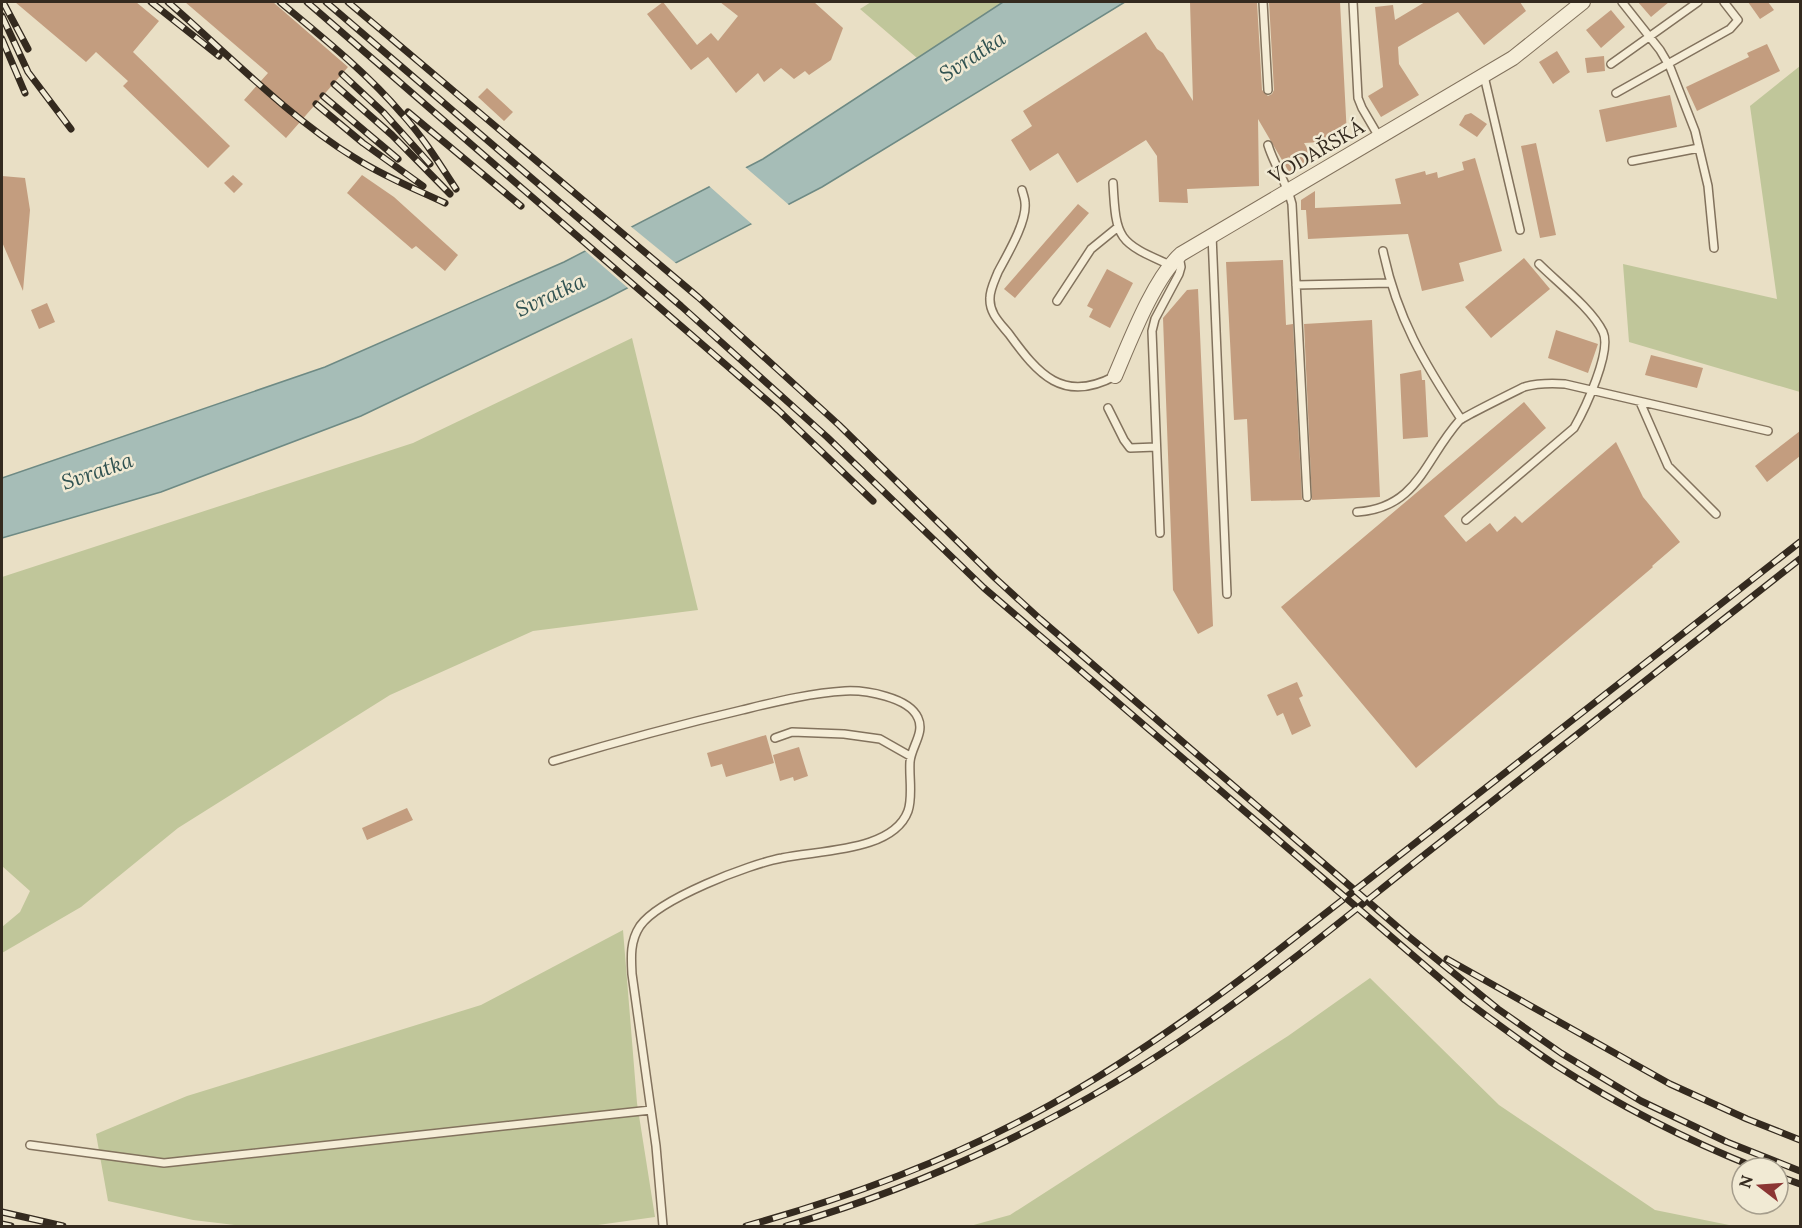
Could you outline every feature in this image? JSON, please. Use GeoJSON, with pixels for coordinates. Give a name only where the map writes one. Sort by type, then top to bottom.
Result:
{"type":"FeatureCollection","features":[{"type":"Feature","properties":{"kind":"street","name":"VODAŘSKÁ"},"geometry":{"type":"LineString","coordinates":[[1115,376],[1139,322],[1174,261],[1212,235],[1513,58],[1583,2]]}},
{"type":"Feature","properties":{"kind":"lane"},"geometry":{"type":"LineString","coordinates":[[1263,2],[1268,90]]}},
{"type":"Feature","properties":{"kind":"lane"},"geometry":{"type":"LineString","coordinates":[[1353,2],[1359,98],[1362,108],[1379,137]]}},
{"type":"Feature","properties":{"kind":"lane"},"geometry":{"type":"LineString","coordinates":[[1622,2],[1668,64],[1695,131],[1708,186],[1714,248]]}},
{"type":"Feature","properties":{"kind":"lane"},"geometry":{"type":"LineString","coordinates":[[1611,64],[1698,2]]}},
{"type":"Feature","properties":{"kind":"lane"},"geometry":{"type":"LineString","coordinates":[[1616,93],[1730,29],[1738,20],[1724,2]]}},
{"type":"Feature","properties":{"kind":"lane"},"geometry":{"type":"LineString","coordinates":[[1484,76],[1520,230]]}},
{"type":"Feature","properties":{"kind":"lane"},"geometry":{"type":"LineString","coordinates":[[1268,145],[1289,190],[1292,204],[1307,497]]}},
{"type":"Feature","properties":{"kind":"lane"},"geometry":{"type":"LineString","coordinates":[[1632,161],[1699,148]]}},
{"type":"Feature","properties":{"kind":"lane"},"geometry":{"type":"LineString","coordinates":[[1113,183],[1115,220],[1122,236],[1132,247],[1174,261],[1181,267],[1155,319],[1152,331],[1160,533]]}},
{"type":"Feature","properties":{"kind":"lane"},"geometry":{"type":"LineString","coordinates":[[1022,190],[1026,205],[1020,225],[992,286],[989,299],[992,312],[1029,362],[1053,380],[1061,384],[1082,387],[1094,385],[1115,376]]}},
{"type":"Feature","properties":{"kind":"lane"},"geometry":{"type":"LineString","coordinates":[[1057,301],[1091,249],[1118,227]]}},
{"type":"Feature","properties":{"kind":"lane"},"geometry":{"type":"LineString","coordinates":[[1212,235],[1227,594]]}},
{"type":"Feature","properties":{"kind":"lane"},"geometry":{"type":"LineString","coordinates":[[1383,251],[1390,283],[1415,346],[1461,419]]}},
{"type":"Feature","properties":{"kind":"lane"},"geometry":{"type":"LineString","coordinates":[[1466,520],[1574,428],[1585,410],[1605,348],[1603,332],[1563,285],[1552,278],[1539,264]]}},
{"type":"Feature","properties":{"kind":"lane"},"geometry":{"type":"LineString","coordinates":[[1296,285],[1390,283]]}},
{"type":"Feature","properties":{"kind":"lane"},"geometry":{"type":"LineString","coordinates":[[1357,512],[1372,511],[1388,506],[1417,483],[1439,447],[1461,419],[1524,387],[1546,383],[1565,384],[1768,431]]}},
{"type":"Feature","properties":{"kind":"lane"},"geometry":{"type":"LineString","coordinates":[[1640,402],[1668,466],[1716,514]]}},
{"type":"Feature","properties":{"kind":"lane"},"geometry":{"type":"LineString","coordinates":[[1108,408],[1124,440],[1131,448],[1156,447]]}},
{"type":"Feature","properties":{"kind":"lane"},"geometry":{"type":"LineString","coordinates":[[553,761],[710,717],[802,697],[846,691],[889,697],[914,712],[919,719],[918,738],[910,756],[909,807],[900,825],[883,838],[872,842],[779,858],[746,869],[706,884],[665,904],[641,925],[632,944],[632,974],[651,1110],[663,1227]]}},
{"type":"Feature","properties":{"kind":"lane"},"geometry":{"type":"LineString","coordinates":[[775,738],[792,732],[844,734],[880,739],[910,756]]}},
{"type":"Feature","properties":{"kind":"lane"},"geometry":{"type":"LineString","coordinates":[[30,1145],[164,1163],[651,1110]]}},
{"type":"Feature","properties":{"kind":"green space"},"geometry":{"type":"Polygon","coordinates":[[[871,2],[1003,2],[917,58],[860,9],[871,2]]]}},
{"type":"Feature","properties":{"kind":"green space"},"geometry":{"type":"Polygon","coordinates":[[[1800,66],[1800,392],[1629,342],[1623,264],[1777,299],[1750,106],[1800,66]]]}},
{"type":"Feature","properties":{"kind":"green space"},"geometry":{"type":"Polygon","coordinates":[[[632,338],[698,610],[533,631],[390,695],[178,828],[81,907],[2,953],[2,927],[20,912],[30,891],[2,866],[2,577],[413,443],[632,338]]]}},
{"type":"Feature","properties":{"kind":"green space"},"geometry":{"type":"Polygon","coordinates":[[[623,930],[637,1103],[655,1217],[591,1226],[243,1226],[193,1220],[108,1201],[96,1134],[187,1096],[481,1005],[623,930]]]}},
{"type":"Feature","properties":{"kind":"green space"},"geometry":{"type":"Polygon","coordinates":[[[1370,978],[1499,1105],[1655,1210],[1734,1226],[970,1226],[1010,1215],[1288,1036],[1370,978]]]}},
{"type":"Feature","properties":{"kind":"water","name":"Svratka"},"geometry":{"type":"Polygon","coordinates":[[[1003,2],[1125,2],[822,187],[606,299],[361,416],[161,492],[2,538],[2,478],[325,367],[564,262],[763,159],[1003,2]]]}},
{"type":"Feature","properties":{"kind":"pier"},"geometry":{"type":"Polygon","coordinates":[[[744,166],[792,207],[754,226],[708,185],[744,166]]]}},
{"type":"Feature","properties":{"kind":"pier"},"geometry":{"type":"Polygon","coordinates":[[[629,225],[678,265],[629,289],[582,248],[629,225]]]}},
{"type":"Feature","properties":{"kind":"building"},"geometry":{"type":"Polygon","coordinates":[[[15,2],[136,2],[159,21],[133,52],[230,146],[208,168],[123,86],[128,81],[96,52],[86,62],[15,2]]]}},
{"type":"Feature","properties":{"kind":"building"},"geometry":{"type":"Polygon","coordinates":[[[185,2],[273,2],[348,67],[286,138],[244,100],[268,73],[185,2]]]}},
{"type":"Feature","properties":{"kind":"building"},"geometry":{"type":"Polygon","coordinates":[[[663,2],[697,45],[711,33],[718,41],[738,16],[720,2],[814,2],[843,28],[831,60],[809,75],[805,71],[794,79],[781,68],[764,82],[758,73],[736,93],[708,57],[691,70],[647,14],[663,2]]]}},
{"type":"Feature","properties":{"kind":"building"},"geometry":{"type":"Polygon","coordinates":[[[1190,2],[1257,2],[1262,90],[1268,96],[1274,90],[1269,2],[1340,2],[1347,136],[1339,137],[1339,141],[1304,143],[1313,158],[1289,172],[1258,119],[1259,186],[1187,189],[1188,203],[1159,202],[1157,156],[1146,140],[1077,183],[1058,153],[1030,171],[1011,140],[1032,126],[1023,111],[1146,32],[1157,49],[1163,53],[1193,101],[1190,2]]]}},
{"type":"Feature","properties":{"kind":"building"},"geometry":{"type":"Polygon","coordinates":[[[1425,2],[1520,2],[1526,11],[1484,45],[1458,12],[1398,47],[1399,64],[1419,95],[1381,117],[1368,96],[1383,87],[1375,7],[1393,5],[1395,20],[1425,2]]]}},
{"type":"Feature","properties":{"kind":"building"},"geometry":{"type":"Polygon","coordinates":[[[1638,2],[1669,2],[1651,17],[1638,2]]]}},
{"type":"Feature","properties":{"kind":"building"},"geometry":{"type":"Polygon","coordinates":[[[1748,2],[1768,2],[1774,10],[1760,19],[1748,2]]]}},
{"type":"Feature","properties":{"kind":"building"},"geometry":{"type":"Polygon","coordinates":[[[1611,10],[1625,27],[1601,48],[1586,30],[1611,10]]]}},
{"type":"Feature","properties":{"kind":"building"},"geometry":{"type":"Polygon","coordinates":[[[1767,44],[1780,71],[1697,111],[1686,87],[1749,57],[1747,53],[1767,44]]]}},
{"type":"Feature","properties":{"kind":"building"},"geometry":{"type":"Polygon","coordinates":[[[1557,51],[1570,72],[1553,84],[1539,62],[1557,51]]]}},
{"type":"Feature","properties":{"kind":"building"},"geometry":{"type":"Polygon","coordinates":[[[1604,56],[1605,71],[1587,73],[1585,58],[1604,56]]]}},
{"type":"Feature","properties":{"kind":"building"},"geometry":{"type":"Polygon","coordinates":[[[487,88],[513,112],[504,121],[478,97],[487,88]]]}},
{"type":"Feature","properties":{"kind":"building"},"geometry":{"type":"Polygon","coordinates":[[[1670,95],[1677,127],[1606,142],[1599,110],[1670,95]]]}},
{"type":"Feature","properties":{"kind":"building"},"geometry":{"type":"Polygon","coordinates":[[[1471,113],[1487,124],[1477,137],[1459,125],[1465,115],[1471,113]]]}},
{"type":"Feature","properties":{"kind":"building"},"geometry":{"type":"Polygon","coordinates":[[[1536,143],[1556,235],[1540,238],[1521,146],[1536,143]]]}},
{"type":"Feature","properties":{"kind":"building"},"geometry":{"type":"Polygon","coordinates":[[[1475,158],[1502,251],[1459,263],[1464,281],[1422,291],[1408,234],[1308,239],[1306,210],[1301,210],[1301,200],[1315,191],[1315,208],[1401,204],[1395,179],[1425,171],[1426,175],[1437,172],[1438,178],[1464,170],[1462,162],[1475,158]]]}},
{"type":"Feature","properties":{"kind":"building"},"geometry":{"type":"Polygon","coordinates":[[[233,175],[243,184],[234,193],[224,183],[233,175]]]}},
{"type":"Feature","properties":{"kind":"building"},"geometry":{"type":"Polygon","coordinates":[[[362,175],[394,197],[458,255],[445,271],[416,246],[412,249],[347,193],[362,175]]]}},
{"type":"Feature","properties":{"kind":"building"},"geometry":{"type":"Polygon","coordinates":[[[2,176],[25,178],[30,210],[23,291],[2,242],[2,176]]]}},
{"type":"Feature","properties":{"kind":"building"},"geometry":{"type":"Polygon","coordinates":[[[1078,204],[1089,213],[1015,298],[1004,289],[1078,204]]]}},
{"type":"Feature","properties":{"kind":"building"},"geometry":{"type":"Polygon","coordinates":[[[1524,258],[1550,289],[1491,338],[1465,307],[1524,258]]]}},
{"type":"Feature","properties":{"kind":"building"},"geometry":{"type":"Polygon","coordinates":[[[1283,260],[1286,325],[1293,324],[1302,500],[1251,501],[1247,419],[1234,420],[1226,262],[1283,260]]]}},
{"type":"Feature","properties":{"kind":"building"},"geometry":{"type":"Polygon","coordinates":[[[1107,269],[1133,283],[1110,328],[1089,317],[1093,309],[1087,306],[1107,269]]]}},
{"type":"Feature","properties":{"kind":"building"},"geometry":{"type":"Polygon","coordinates":[[[1198,289],[1213,626],[1198,634],[1173,590],[1163,318],[1187,290],[1198,289]]]}},
{"type":"Feature","properties":{"kind":"building"},"geometry":{"type":"Polygon","coordinates":[[[47,303],[55,322],[39,329],[31,310],[47,303]]]}},
{"type":"Feature","properties":{"kind":"building"},"geometry":{"type":"Polygon","coordinates":[[[1372,320],[1380,497],[1312,500],[1304,324],[1372,320]]]}},
{"type":"Feature","properties":{"kind":"building"},"geometry":{"type":"Polygon","coordinates":[[[1556,330],[1598,344],[1588,373],[1548,358],[1556,330]]]}},
{"type":"Feature","properties":{"kind":"building"},"geometry":{"type":"Polygon","coordinates":[[[1651,355],[1703,368],[1697,388],[1645,375],[1651,355]]]}},
{"type":"Feature","properties":{"kind":"building"},"geometry":{"type":"Polygon","coordinates":[[[1421,370],[1422,380],[1425,380],[1428,437],[1403,439],[1400,374],[1421,370]]]}},
{"type":"Feature","properties":{"kind":"building"},"geometry":{"type":"Polygon","coordinates":[[[1524,402],[1546,428],[1444,516],[1466,542],[1490,523],[1497,532],[1515,516],[1522,523],[1616,442],[1643,497],[1680,542],[1416,768],[1281,607],[1524,402]]]}},
{"type":"Feature","properties":{"kind":"building"},"geometry":{"type":"Polygon","coordinates":[[[1800,431],[1800,456],[1767,482],[1755,466],[1800,431]]]}},
{"type":"Feature","properties":{"kind":"building"},"geometry":{"type":"Polygon","coordinates":[[[1297,682],[1303,696],[1299,698],[1311,726],[1292,735],[1283,713],[1277,716],[1267,695],[1297,682]]]}},
{"type":"Feature","properties":{"kind":"building"},"geometry":{"type":"Polygon","coordinates":[[[766,735],[774,763],[726,777],[722,764],[711,767],[707,753],[766,735]]]}},
{"type":"Feature","properties":{"kind":"building"},"geometry":{"type":"Polygon","coordinates":[[[799,747],[808,776],[794,781],[793,777],[780,781],[773,755],[799,747]]]}},
{"type":"Feature","properties":{"kind":"building"},"geometry":{"type":"Polygon","coordinates":[[[407,808],[413,820],[367,840],[362,828],[407,808]]]}},
{"type":"Feature","properties":{"kind":"railway"},"geometry":{"type":"LineString","coordinates":[[3,2],[28,49]]}},
{"type":"Feature","properties":{"kind":"railway"},"geometry":{"type":"LineString","coordinates":[[151,2],[219,56]]}},
{"type":"Feature","properties":{"kind":"railway"},"geometry":{"type":"LineString","coordinates":[[168,2],[258,84],[330,142],[377,171],[445,203]]}},
{"type":"Feature","properties":{"kind":"railway"},"geometry":{"type":"LineString","coordinates":[[280,2],[374,84],[410,123],[456,189]]}},
{"type":"Feature","properties":{"kind":"railway"},"geometry":{"type":"LineString","coordinates":[[307,2],[778,410],[873,501]]}},
{"type":"Feature","properties":{"kind":"railway"},"geometry":{"type":"LineString","coordinates":[[326,2],[681,306],[827,437],[984,588],[1465,1000],[1543,1056],[1603,1094],[1678,1134],[1730,1157]]}},
{"type":"Feature","properties":{"kind":"railway"},"geometry":{"type":"LineString","coordinates":[[348,2],[698,297],[839,425],[1040,619],[1408,936],[1498,1009],[1561,1053],[1641,1101],[1727,1142],[1800,1171]]}},
{"type":"Feature","properties":{"kind":"railway"},"geometry":{"type":"LineString","coordinates":[[2,16],[28,72],[71,129]]}},
{"type":"Feature","properties":{"kind":"railway"},"geometry":{"type":"LineString","coordinates":[[2,39],[25,93]]}},
{"type":"Feature","properties":{"kind":"railway"},"geometry":{"type":"LineString","coordinates":[[342,74],[384,113],[430,164]]}},
{"type":"Feature","properties":{"kind":"railway"},"geometry":{"type":"LineString","coordinates":[[334,84],[392,135],[450,194]]}},
{"type":"Feature","properties":{"kind":"railway"},"geometry":{"type":"LineString","coordinates":[[323,96],[398,159]]}},
{"type":"Feature","properties":{"kind":"railway"},"geometry":{"type":"LineString","coordinates":[[316,104],[363,143],[423,186]]}},
{"type":"Feature","properties":{"kind":"railway"},"geometry":{"type":"LineString","coordinates":[[408,112],[521,206]]}},
{"type":"Feature","properties":{"kind":"railway"},"geometry":{"type":"LineString","coordinates":[[746,1226],[863,1189],[940,1159],[1050,1105],[1131,1056],[1258,966],[1800,542]]}},
{"type":"Feature","properties":{"kind":"railway"},"geometry":{"type":"LineString","coordinates":[[786,1226],[842,1209],[951,1167],[1056,1116],[1157,1056],[1292,960],[1800,559]]}},
{"type":"Feature","properties":{"kind":"railway"},"geometry":{"type":"LineString","coordinates":[[1447,959],[1670,1084],[1800,1140]]}},
{"type":"Feature","properties":{"kind":"railway"},"geometry":{"type":"LineString","coordinates":[[1790,1180],[1800,1184]]}},
{"type":"Feature","properties":{"kind":"railway"},"geometry":{"type":"LineString","coordinates":[[2,1212],[63,1226]]}},
{"type":"Feature","properties":{"kind":"railway"},"geometry":{"type":"LineString","coordinates":[[2,1224],[11,1226]]}}]}
